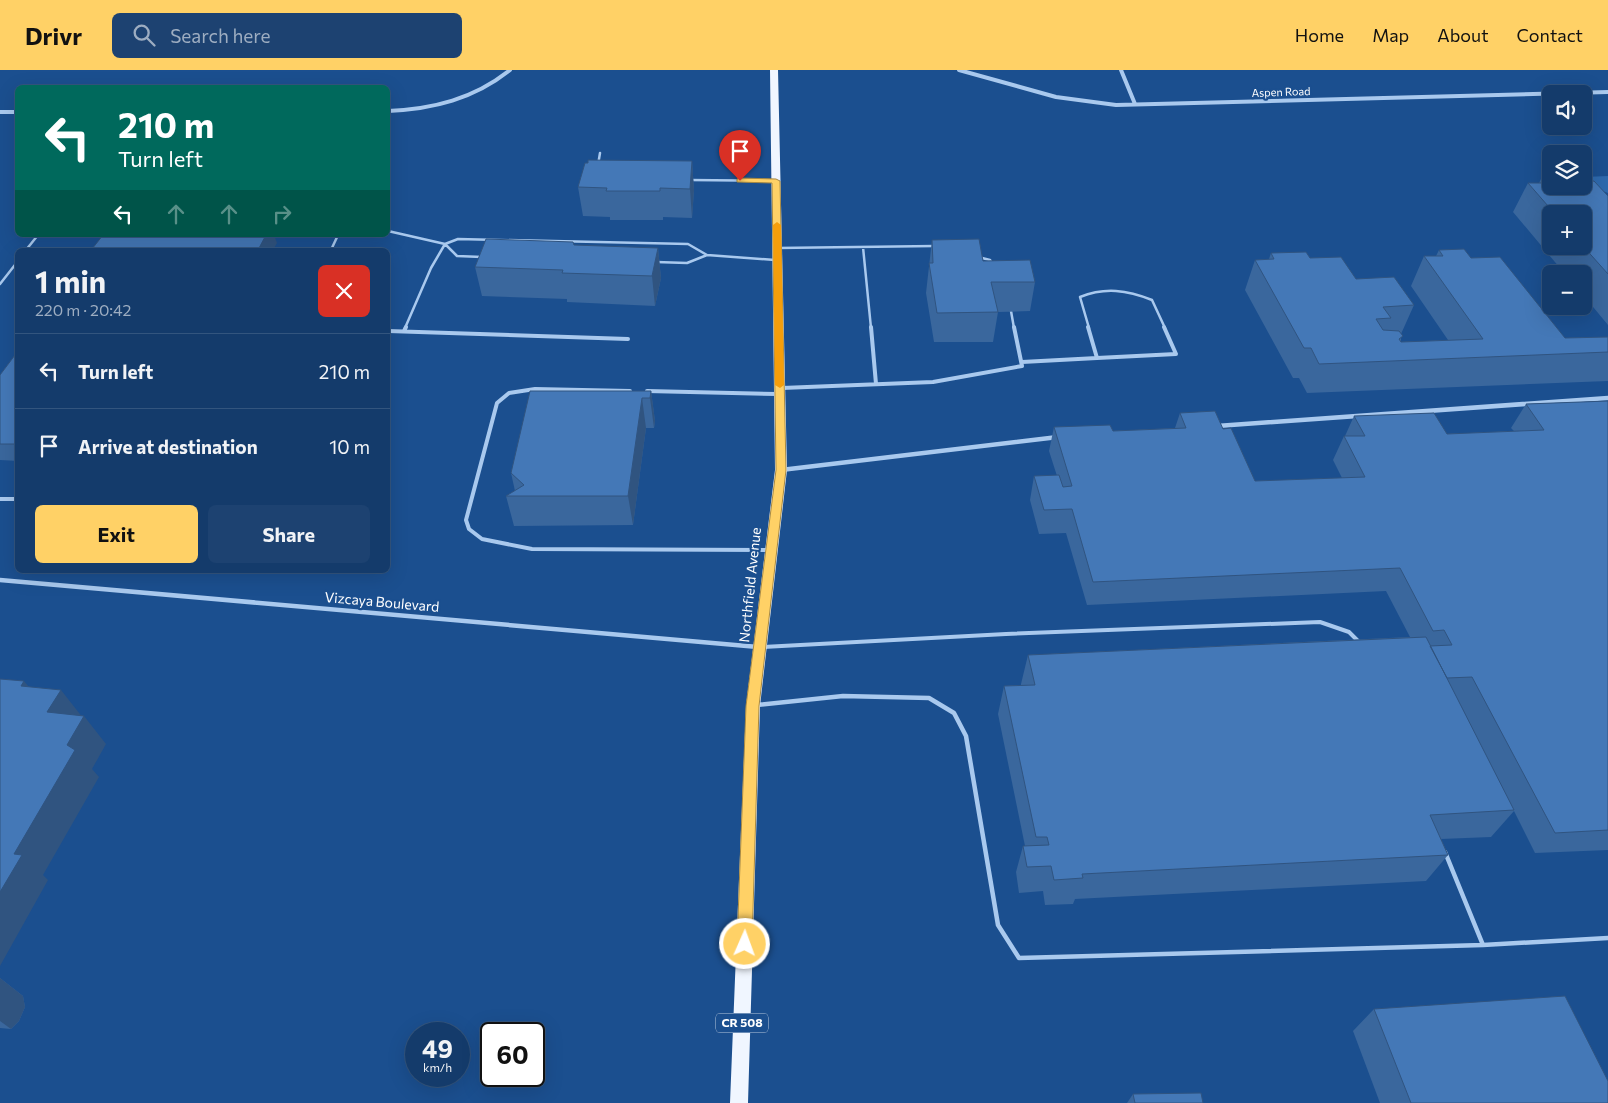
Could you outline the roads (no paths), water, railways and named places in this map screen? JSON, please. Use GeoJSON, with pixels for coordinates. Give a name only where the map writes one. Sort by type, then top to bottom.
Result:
{"type":"FeatureCollection","features":[{"type":"Feature","properties":{"kind":"main road","name":"Northfield Avenue"},"geometry":{"type":"LineString","coordinates":[[739,1103],[752,706],[761,647],[781,470],[774,70]]}},
{"type":"Feature","properties":{"kind":"street"},"geometry":{"type":"LineString","coordinates":[[390,111],[428,108],[463,98],[496,83],[510,70]]}},
{"type":"Feature","properties":{"kind":"street","name":"Aspen Road"},"geometry":{"type":"LineString","coordinates":[[959,70],[1045,95],[1092,104],[1608,92]]}},
{"type":"Feature","properties":{"kind":"street"},"geometry":{"type":"LineString","coordinates":[[1121,70],[1135,104]]}},
{"type":"Feature","properties":{"kind":"street"},"geometry":{"type":"LineString","coordinates":[[0,112],[15,112]]}},
{"type":"Feature","properties":{"kind":"street"},"geometry":{"type":"LineString","coordinates":[[1211,426],[1608,398]]}},
{"type":"Feature","properties":{"kind":"street"},"geometry":{"type":"LineString","coordinates":[[781,470],[1012,441],[1062,437]]}},
{"type":"Feature","properties":{"kind":"street","name":"Vizcaya Boulevard"},"geometry":{"type":"LineString","coordinates":[[0,580],[761,647]]}},
{"type":"Feature","properties":{"kind":"lane"},"geometry":{"type":"LineString","coordinates":[[596,171],[600,153]]}},
{"type":"Feature","properties":{"kind":"lane"},"geometry":{"type":"LineString","coordinates":[[681,180],[776,181]]}},
{"type":"Feature","properties":{"kind":"lane"},"geometry":{"type":"LineString","coordinates":[[390,231],[445,244],[458,256],[487,257]]}},
{"type":"Feature","properties":{"kind":"lane"},"geometry":{"type":"LineString","coordinates":[[28,248],[36,237]]}},
{"type":"Feature","properties":{"kind":"lane"},"geometry":{"type":"LineString","coordinates":[[404,331],[431,268],[445,244],[458,239],[688,244],[707,255]]}},
{"type":"Feature","properties":{"kind":"lane"},"geometry":{"type":"LineString","coordinates":[[777,248],[943,246]]}},
{"type":"Feature","properties":{"kind":"lane"},"geometry":{"type":"LineString","coordinates":[[863,247],[876,384]]}},
{"type":"Feature","properties":{"kind":"lane"},"geometry":{"type":"LineString","coordinates":[[971,254],[990,260],[994,268]]}},
{"type":"Feature","properties":{"kind":"lane"},"geometry":{"type":"LineString","coordinates":[[647,262],[687,263],[707,255],[778,260]]}},
{"type":"Feature","properties":{"kind":"lane"},"geometry":{"type":"LineString","coordinates":[[0,284],[15,265]]}},
{"type":"Feature","properties":{"kind":"lane"},"geometry":{"type":"LineString","coordinates":[[1022,362],[1097,359],[1176,354],[1152,300],[1136,293],[1111,290],[1092,292],[1080,297],[1097,359]]}},
{"type":"Feature","properties":{"kind":"lane"},"geometry":{"type":"LineString","coordinates":[[642,391],[780,391],[933,382],[1022,366],[1011,311]]}},
{"type":"Feature","properties":{"kind":"lane"},"geometry":{"type":"LineString","coordinates":[[390,331],[628,339]]}},
{"type":"Feature","properties":{"kind":"lane"},"geometry":{"type":"LineString","coordinates":[[632,391],[535,389],[509,393],[497,402],[466,520],[468,529],[482,539],[532,550],[772,550]]}},
{"type":"Feature","properties":{"kind":"lane"},"geometry":{"type":"LineString","coordinates":[[0,499],[15,499]]}},
{"type":"Feature","properties":{"kind":"lane"},"geometry":{"type":"LineString","coordinates":[[761,647],[1006,634],[1320,622],[1344,629],[1359,640],[1363,649]]}},
{"type":"Feature","properties":{"kind":"lane"},"geometry":{"type":"LineString","coordinates":[[752,706],[843,696],[929,698],[954,713],[966,736],[998,925],[1019,958],[1483,945],[1608,938]]}},
{"type":"Feature","properties":{"kind":"lane"},"geometry":{"type":"LineString","coordinates":[[1442,843],[1483,945]]}}]}
